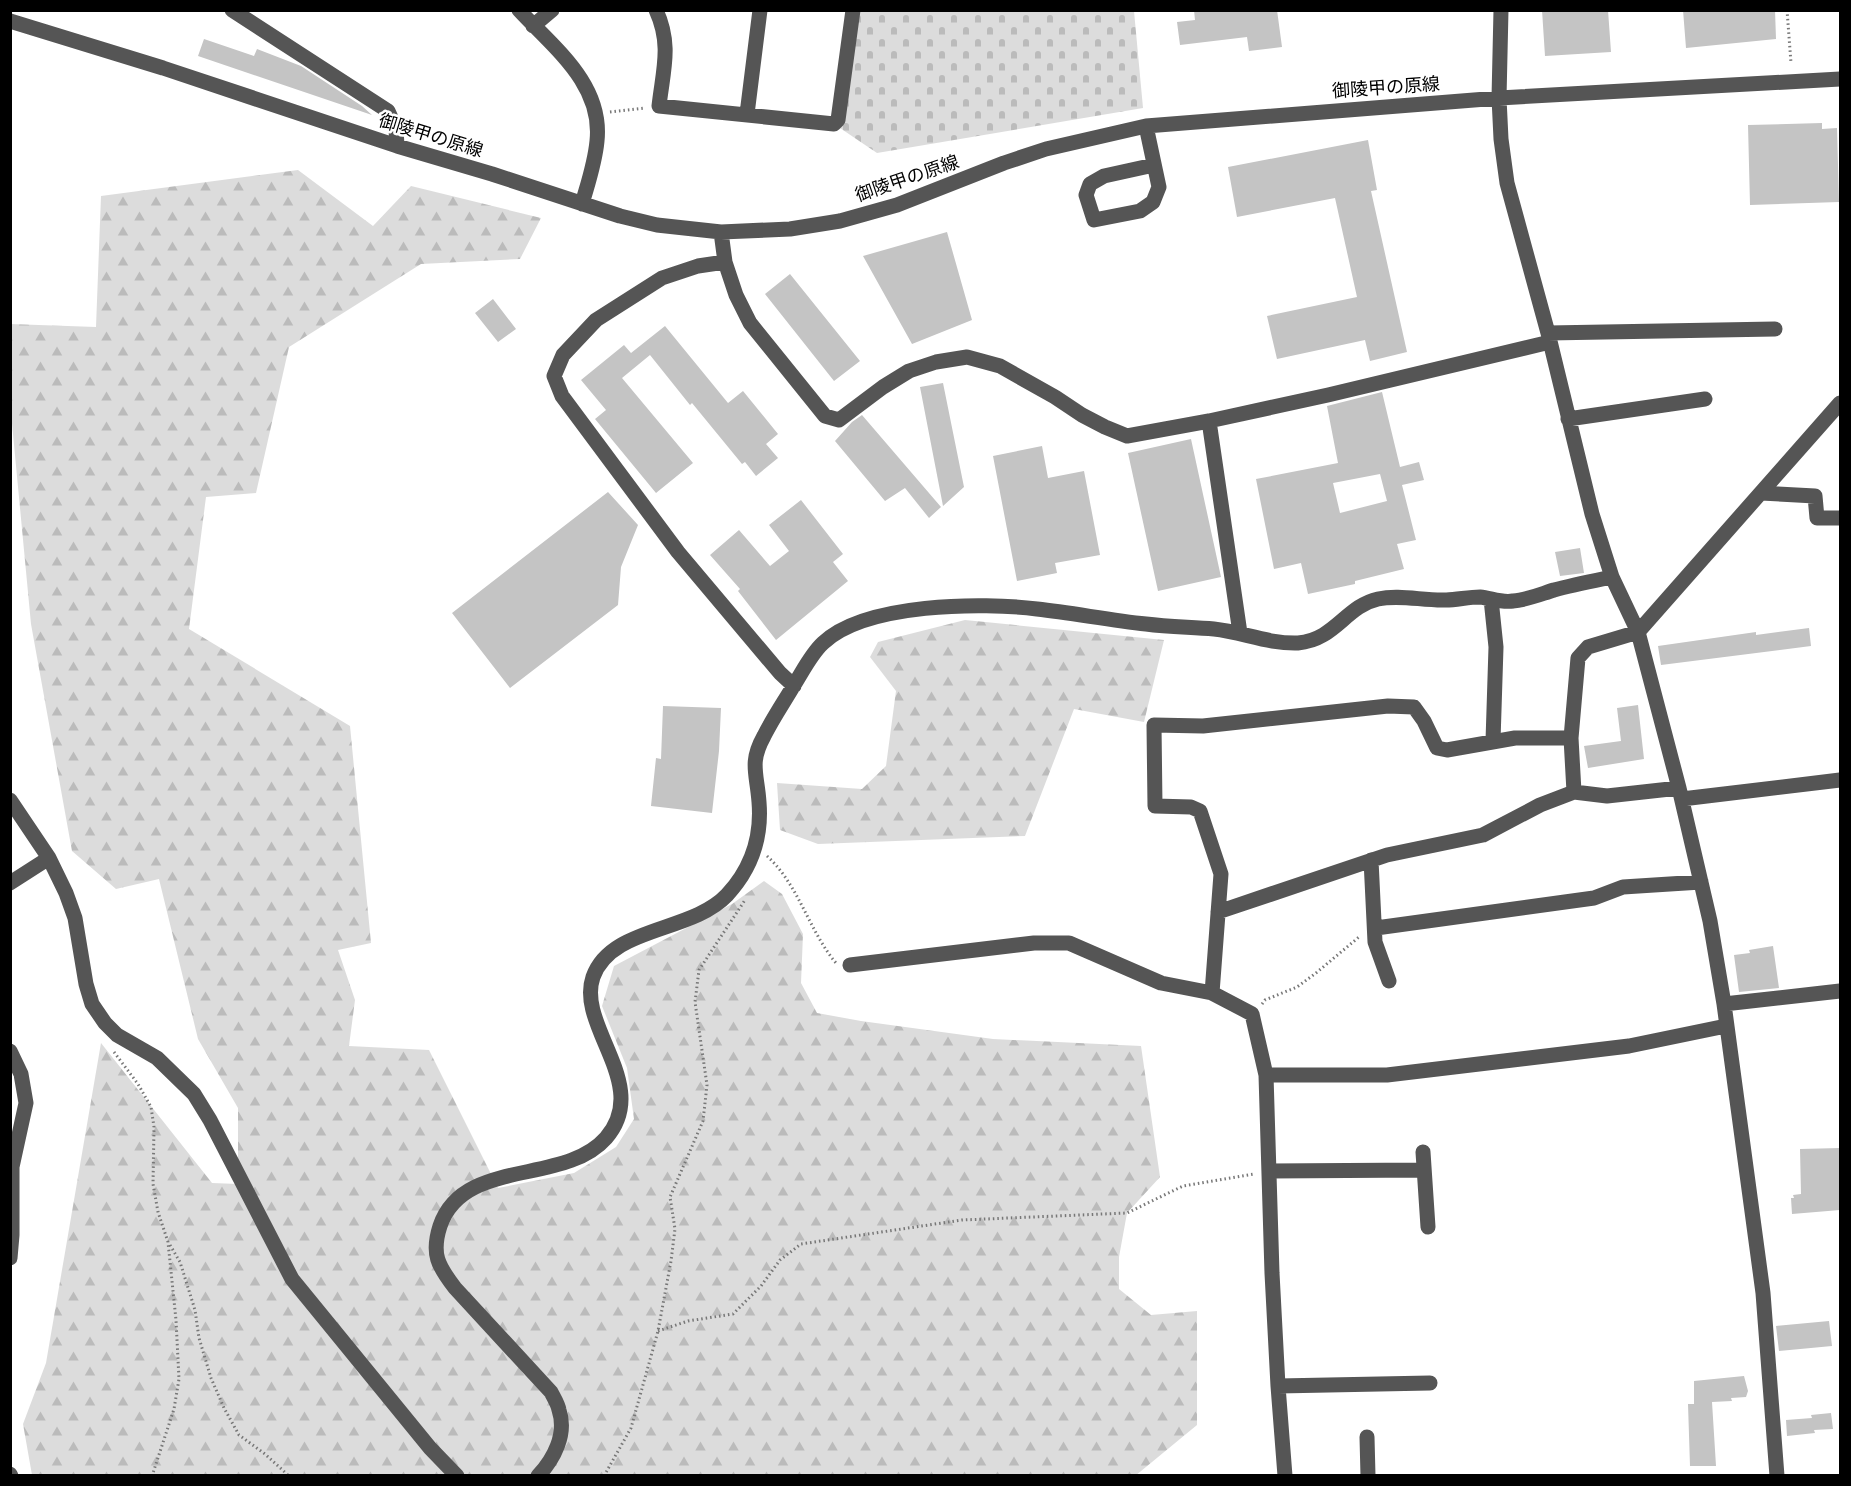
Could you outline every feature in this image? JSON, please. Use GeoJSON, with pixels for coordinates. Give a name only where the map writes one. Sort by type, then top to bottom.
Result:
{"type":"FeatureCollection","features":[{"type":"Feature","properties":{"kind":"street"},"geometry":{"type":"LineString","coordinates":[[232,10],[388,111],[396,129],[397,146]]}},
{"type":"Feature","properties":{"kind":"street"},"geometry":{"type":"LineString","coordinates":[[519,10],[570,64],[593,99],[597,114],[598,139],[594,164],[582,204]]}},
{"type":"Feature","properties":{"kind":"street"},"geometry":{"type":"LineString","coordinates":[[533,26],[552,10]]}},
{"type":"Feature","properties":{"kind":"street"},"geometry":{"type":"LineString","coordinates":[[656,10],[663,27],[667,48],[659,106],[834,124],[838,120],[854,10]]}},
{"type":"Feature","properties":{"kind":"street"},"geometry":{"type":"LineString","coordinates":[[1501,10],[1499,98],[1501,139],[1507,183],[1549,338],[1592,514],[1612,577],[1638,632],[1681,793],[1710,921],[1724,1004],[1763,1293],[1777,1476]]}},
{"type":"Feature","properties":{"kind":"street"},"geometry":{"type":"LineString","coordinates":[[747,114],[758,14]]}},
{"type":"Feature","properties":{"kind":"street","name":"御陵甲の原線"},"geometry":{"type":"LineString","coordinates":[[10,21],[163,68],[397,146],[582,204],[657,225],[721,232],[790,229],[840,221],[897,205],[1046,149],[1146,126],[1499,98],[1840,80]]}},
{"type":"Feature","properties":{"kind":"street"},"geometry":{"type":"LineString","coordinates":[[1146,126],[1159,187],[1153,202],[1140,211],[1094,220],[1086,195],[1090,184],[1104,176],[1154,165]]}},
{"type":"Feature","properties":{"kind":"street"},"geometry":{"type":"LineString","coordinates":[[721,232],[725,262],[736,295],[750,323],[825,416],[839,420],[883,387],[909,371],[936,362],[967,357],[1000,366],[1105,427],[1127,436],[1328,395],[1549,338],[1775,329]]}},
{"type":"Feature","properties":{"kind":"street"},"geometry":{"type":"LineString","coordinates":[[725,262],[698,266],[662,278],[596,320],[563,355],[554,376],[562,396],[678,552],[780,673],[794,686]]}},
{"type":"Feature","properties":{"kind":"street"},"geometry":{"type":"LineString","coordinates":[[1568,418],[1705,399]]}},
{"type":"Feature","properties":{"kind":"street"},"geometry":{"type":"LineString","coordinates":[[1574,792],[1571,738],[1578,658],[1588,647],[1638,632],[1840,403]]}},
{"type":"Feature","properties":{"kind":"street"},"geometry":{"type":"LineString","coordinates":[[1209,421],[1240,633]]}},
{"type":"Feature","properties":{"kind":"street"},"geometry":{"type":"LineString","coordinates":[[1761,493],[1815,496],[1817,518],[1840,518]]}},
{"type":"Feature","properties":{"kind":"street"},"geometry":{"type":"LineString","coordinates":[[538,1476],[557,1450],[561,1431],[560,1411],[551,1392],[455,1288],[442,1270],[436,1255],[436,1240],[443,1217],[454,1200],[470,1189],[574,1159],[591,1151],[605,1139],[615,1125],[621,1111],[621,1093],[590,996],[591,982],[596,970],[605,956],[621,945],[690,920],[722,900],[737,883],[756,846],[759,801],[754,773],[755,754],[808,662],[823,642],[848,626],[879,616],[962,606],[1032,608],[1149,625],[1217,629],[1275,642],[1298,643],[1318,639],[1357,609],[1373,600],[1393,597],[1446,600],[1479,597],[1503,602],[1517,601],[1612,577]]}},
{"type":"Feature","properties":{"kind":"street"},"geometry":{"type":"LineString","coordinates":[[1491,600],[1496,647],[1493,741]]}},
{"type":"Feature","properties":{"kind":"street"},"geometry":{"type":"LineString","coordinates":[[1212,993],[1221,874],[1200,811],[1191,807],[1155,806],[1154,725],[1203,726],[1388,706],[1414,707],[1424,721],[1437,748],[1447,750],[1515,738],[1571,738]]}},
{"type":"Feature","properties":{"kind":"street"},"geometry":{"type":"LineString","coordinates":[[1218,912],[1388,855],[1483,835],[1540,805],[1574,792],[1607,796],[1681,793],[1840,780]]}},
{"type":"Feature","properties":{"kind":"street"},"geometry":{"type":"LineString","coordinates":[[10,800],[49,858],[66,893],[75,918],[86,984],[92,1004],[105,1023],[117,1035],[157,1058],[194,1094],[210,1120],[292,1279],[430,1448],[457,1476]]}},
{"type":"Feature","properties":{"kind":"street"},"geometry":{"type":"LineString","coordinates":[[10,882],[49,858]]}},
{"type":"Feature","properties":{"kind":"street"},"geometry":{"type":"LineString","coordinates":[[1371,860],[1376,942],[1389,981]]}},
{"type":"Feature","properties":{"kind":"street"},"geometry":{"type":"LineString","coordinates":[[1376,928],[1594,898],[1623,887],[1701,882]]}},
{"type":"Feature","properties":{"kind":"street"},"geometry":{"type":"LineString","coordinates":[[850,965],[1034,943],[1069,943],[1161,983],[1212,993],[1252,1014],[1266,1074],[1272,1274],[1285,1476]]}},
{"type":"Feature","properties":{"kind":"street"},"geometry":{"type":"LineString","coordinates":[[1724,1004],[1840,991]]}},
{"type":"Feature","properties":{"kind":"street"},"geometry":{"type":"LineString","coordinates":[[1266,1074],[1387,1075],[1629,1046],[1726,1026]]}},
{"type":"Feature","properties":{"kind":"street"},"geometry":{"type":"LineString","coordinates":[[10,1051],[21,1074],[26,1103],[12,1167],[10,1258]]}},
{"type":"Feature","properties":{"kind":"street"},"geometry":{"type":"LineString","coordinates":[[1423,1152],[1428,1227]]}},
{"type":"Feature","properties":{"kind":"street"},"geometry":{"type":"LineString","coordinates":[[1270,1171],[1424,1170]]}},
{"type":"Feature","properties":{"kind":"street"},"geometry":{"type":"LineString","coordinates":[[1278,1386],[1430,1383]]}},
{"type":"Feature","properties":{"kind":"street"},"geometry":{"type":"LineString","coordinates":[[1367,1437],[1368,1476]]}},
{"type":"Feature","properties":{"kind":"path"},"geometry":{"type":"LineString","coordinates":[[1787,10],[1791,63]]}},
{"type":"Feature","properties":{"kind":"path"},"geometry":{"type":"LineString","coordinates":[[597,114],[659,106]]}},
{"type":"Feature","properties":{"kind":"path"},"geometry":{"type":"LineString","coordinates":[[756,846],[777,865],[828,953],[837,964],[850,965]]}},
{"type":"Feature","properties":{"kind":"path"},"geometry":{"type":"LineString","coordinates":[[603,1476],[631,1428],[658,1330],[671,1261],[675,1229],[670,1197],[703,1121],[707,1085],[695,1002],[699,970],[731,923],[747,894]]}},
{"type":"Feature","properties":{"kind":"path"},"geometry":{"type":"LineString","coordinates":[[1252,1014],[1265,1000],[1297,987],[1316,974],[1364,932],[1376,928]]}},
{"type":"Feature","properties":{"kind":"path"},"geometry":{"type":"LineString","coordinates":[[109,1044],[138,1084],[151,1107],[154,1127],[153,1184],[158,1212],[168,1242],[180,1262],[195,1311],[199,1338],[211,1378],[239,1435],[289,1476]]}},
{"type":"Feature","properties":{"kind":"path"},"geometry":{"type":"LineString","coordinates":[[658,1330],[688,1321],[733,1314],[761,1286],[780,1260],[801,1244],[962,1220],[1127,1213],[1183,1186],[1270,1171]]}},
{"type":"Feature","properties":{"kind":"path"},"geometry":{"type":"LineString","coordinates":[[152,1476],[174,1409],[179,1379],[168,1242]]}},
{"type":"Feature","properties":{"kind":"green space"},"geometry":{"type":"Polygon","coordinates":[[[852,11],[1134,11],[1143,108],[877,153],[834,124],[852,11]]]}},
{"type":"Feature","properties":{"kind":"green space"},"geometry":{"type":"Polygon","coordinates":[[[298,170],[373,226],[411,186],[541,218],[520,259],[421,264],[289,347],[256,493],[206,497],[189,629],[350,726],[371,943],[338,950],[355,1000],[349,1046],[429,1050],[498,1188],[574,1173],[616,1147],[634,1119],[627,1068],[602,1006],[614,966],[732,904],[764,881],[782,894],[803,934],[801,983],[817,1013],[993,1039],[1141,1046],[1160,1177],[1127,1213],[1119,1257],[1119,1289],[1151,1315],[1197,1311],[1197,1425],[1135,1476],[32,1475],[23,1424],[46,1363],[101,1043],[212,1183],[238,1184],[238,1108],[198,1039],[159,879],[116,889],[72,851],[31,624],[11,413],[10,324],[96,327],[101,196],[298,170]]]}},
{"type":"Feature","properties":{"kind":"green space"},"geometry":{"type":"Polygon","coordinates":[[[965,620],[1164,640],[1144,722],[1074,709],[1025,836],[818,844],[780,830],[777,783],[862,789],[886,766],[896,691],[870,657],[878,642],[965,620]]]}},
{"type":"Feature","properties":{"kind":"building"},"geometry":{"type":"Polygon","coordinates":[[[1194,10],[1277,10],[1282,47],[1249,51],[1247,37],[1180,45],[1177,22],[1195,20],[1194,10]]]}},
{"type":"Feature","properties":{"kind":"building"},"geometry":{"type":"Polygon","coordinates":[[[1542,10],[1608,10],[1611,52],[1545,56],[1542,10]]]}},
{"type":"Feature","properties":{"kind":"building"},"geometry":{"type":"Polygon","coordinates":[[[1683,10],[1775,10],[1776,39],[1686,48],[1683,10]]]}},
{"type":"Feature","properties":{"kind":"building"},"geometry":{"type":"Polygon","coordinates":[[[204,39],[254,56],[257,49],[301,66],[372,115],[198,56],[204,39]]]}},
{"type":"Feature","properties":{"kind":"building"},"geometry":{"type":"Polygon","coordinates":[[[1822,123],[1822,129],[1837,128],[1839,202],[1750,205],[1748,125],[1822,123]]]}},
{"type":"Feature","properties":{"kind":"building"},"geometry":{"type":"Polygon","coordinates":[[[1368,140],[1377,190],[1371,191],[1407,352],[1370,361],[1365,340],[1277,359],[1267,316],[1357,297],[1335,198],[1237,217],[1228,167],[1368,140]]]}},
{"type":"Feature","properties":{"kind":"building"},"geometry":{"type":"Polygon","coordinates":[[[947,232],[972,320],[912,344],[863,256],[947,232]]]}},
{"type":"Feature","properties":{"kind":"building"},"geometry":{"type":"Polygon","coordinates":[[[790,274],[860,361],[834,381],[765,294],[790,274]]]}},
{"type":"Feature","properties":{"kind":"building"},"geometry":{"type":"Polygon","coordinates":[[[493,299],[516,329],[498,342],[475,313],[493,299]]]}},
{"type":"Feature","properties":{"kind":"building"},"geometry":{"type":"Polygon","coordinates":[[[665,326],[728,403],[743,391],[778,434],[766,444],[778,458],[756,476],[745,462],[742,464],[692,403],[690,405],[650,355],[622,378],[693,463],[656,493],[595,419],[606,410],[581,380],[624,345],[631,353],[665,326]]]}},
{"type":"Feature","properties":{"kind":"building"},"geometry":{"type":"Polygon","coordinates":[[[943,383],[964,487],[943,506],[920,387],[943,383]]]}},
{"type":"Feature","properties":{"kind":"building"},"geometry":{"type":"Polygon","coordinates":[[[1382,392],[1400,467],[1419,462],[1424,480],[1402,485],[1416,540],[1397,544],[1404,569],[1355,581],[1355,584],[1308,594],[1301,563],[1274,569],[1256,479],[1338,463],[1327,406],[1382,392]],[[1380,474],[1333,483],[1340,513],[1387,501],[1380,474]]]}},
{"type":"Feature","properties":{"kind":"building"},"geometry":{"type":"Polygon","coordinates":[[[862,415],[941,507],[929,518],[905,488],[885,501],[835,441],[852,422],[862,415]]]}},
{"type":"Feature","properties":{"kind":"building"},"geometry":{"type":"Polygon","coordinates":[[[1191,439],[1221,577],[1158,591],[1128,453],[1191,439]]]}},
{"type":"Feature","properties":{"kind":"building"},"geometry":{"type":"Polygon","coordinates":[[[1042,446],[1048,478],[1084,471],[1100,555],[1055,563],[1057,573],[1017,581],[993,456],[1042,446]]]}},
{"type":"Feature","properties":{"kind":"building"},"geometry":{"type":"Polygon","coordinates":[[[608,492],[638,525],[621,567],[618,605],[510,688],[452,613],[608,492]]]}},
{"type":"Feature","properties":{"kind":"building"},"geometry":{"type":"Polygon","coordinates":[[[801,500],[843,554],[833,562],[848,581],[776,640],[738,591],[740,589],[710,555],[739,530],[770,566],[789,551],[769,525],[801,500]]]}},
{"type":"Feature","properties":{"kind":"building"},"geometry":{"type":"Polygon","coordinates":[[[1580,548],[1584,573],[1560,576],[1555,552],[1580,548]]]}},
{"type":"Feature","properties":{"kind":"building"},"geometry":{"type":"Polygon","coordinates":[[[1809,628],[1811,646],[1661,665],[1658,646],[1756,632],[1756,635],[1809,628]]]}},
{"type":"Feature","properties":{"kind":"building"},"geometry":{"type":"Polygon","coordinates":[[[1638,705],[1644,759],[1588,768],[1584,746],[1621,741],[1617,708],[1638,705]]]}},
{"type":"Feature","properties":{"kind":"building"},"geometry":{"type":"Polygon","coordinates":[[[663,706],[721,708],[712,813],[651,806],[656,758],[661,759],[663,706]]]}},
{"type":"Feature","properties":{"kind":"building"},"geometry":{"type":"Polygon","coordinates":[[[1773,946],[1779,988],[1739,992],[1734,955],[1773,946]]]}},
{"type":"Feature","properties":{"kind":"building"},"geometry":{"type":"Polygon","coordinates":[[[1840,1148],[1840,1210],[1792,1214],[1791,1198],[1794,1198],[1793,1195],[1801,1194],[1800,1149],[1840,1148]]]}},
{"type":"Feature","properties":{"kind":"building"},"geometry":{"type":"Polygon","coordinates":[[[1829,1321],[1832,1346],[1779,1351],[1776,1326],[1829,1321]]]}},
{"type":"Feature","properties":{"kind":"building"},"geometry":{"type":"Polygon","coordinates":[[[1744,1376],[1748,1391],[1746,1397],[1731,1398],[1732,1401],[1712,1402],[1716,1466],[1690,1466],[1688,1404],[1694,1404],[1694,1381],[1744,1376]]]}},
{"type":"Feature","properties":{"kind":"building"},"geometry":{"type":"Polygon","coordinates":[[[1831,1413],[1833,1429],[1814,1430],[1815,1433],[1787,1436],[1786,1420],[1812,1418],[1811,1415],[1831,1413]]]}}]}
